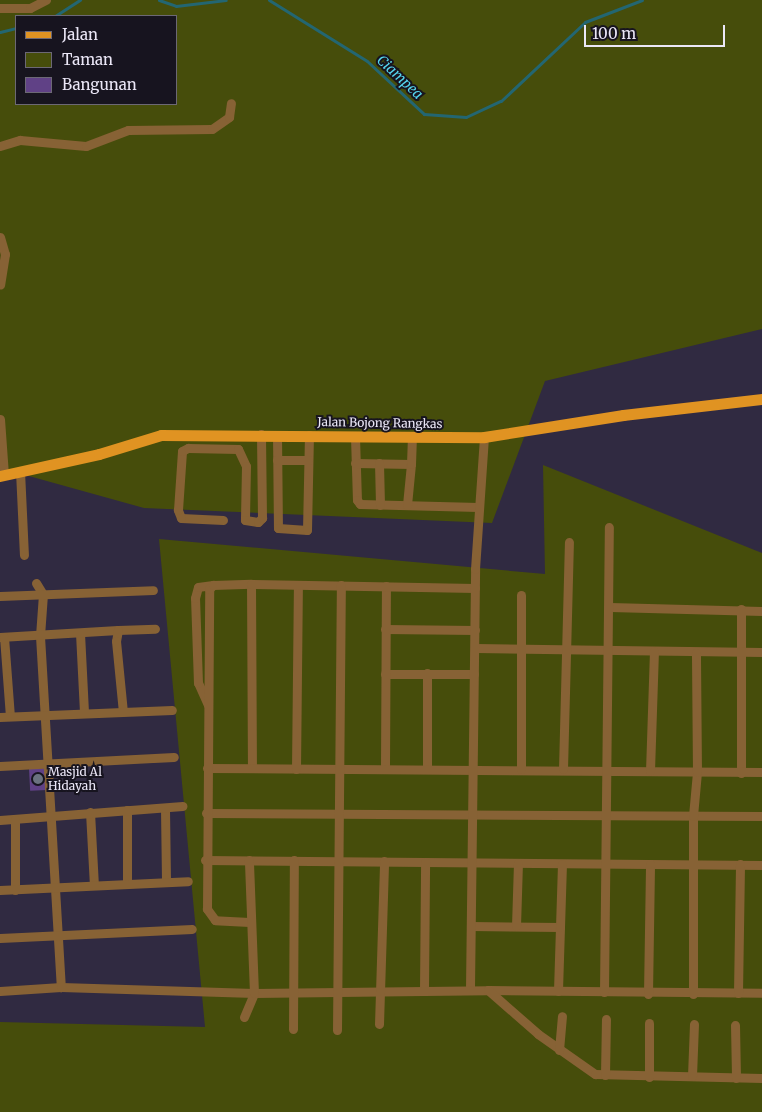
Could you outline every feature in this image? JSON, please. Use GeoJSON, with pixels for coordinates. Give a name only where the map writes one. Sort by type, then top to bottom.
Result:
{"type":"FeatureCollection","features":[{"type":"Feature","properties":{"kind":"main road","name":"Jalan Bojong Rangkas"},"geometry":{"type":"LineString","coordinates":[[2,475],[99,454],[161,435],[261,434],[412,439],[484,437],[623,415],[762,399]]}},
{"type":"Feature","properties":{"kind":"street"},"geometry":{"type":"LineString","coordinates":[[0,8],[30,8],[46,0]]}},
{"type":"Feature","properties":{"kind":"street"},"geometry":{"type":"LineString","coordinates":[[0,146],[20,140],[86,146],[128,130],[212,129],[229,117],[231,103]]}},
{"type":"Feature","properties":{"kind":"street"},"geometry":{"type":"LineString","coordinates":[[0,236],[5,263],[0,285]]}},
{"type":"Feature","properties":{"kind":"street"},"geometry":{"type":"LineString","coordinates":[[0,420],[2,475]]}},
{"type":"Feature","properties":{"kind":"street"},"geometry":{"type":"LineString","coordinates":[[223,520],[181,518],[178,510],[182,451],[188,448],[238,449],[246,466],[245,520],[258,522],[262,518],[261,434]]}},
{"type":"Feature","properties":{"kind":"street"},"geometry":{"type":"LineString","coordinates":[[277,435],[278,528],[308,530],[309,435]]}},
{"type":"Feature","properties":{"kind":"street"},"geometry":{"type":"LineString","coordinates":[[355,437],[357,500],[360,504],[478,507]]}},
{"type":"Feature","properties":{"kind":"street"},"geometry":{"type":"LineString","coordinates":[[470,988],[474,674],[476,648],[475,569],[484,437]]}},
{"type":"Feature","properties":{"kind":"street"},"geometry":{"type":"LineString","coordinates":[[408,505],[412,439]]}},
{"type":"Feature","properties":{"kind":"street"},"geometry":{"type":"LineString","coordinates":[[277,460],[308,460]]}},
{"type":"Feature","properties":{"kind":"street"},"geometry":{"type":"LineString","coordinates":[[355,463],[411,464]]}},
{"type":"Feature","properties":{"kind":"street"},"geometry":{"type":"LineString","coordinates":[[379,463],[380,505]]}},
{"type":"Feature","properties":{"kind":"street"},"geometry":{"type":"LineString","coordinates":[[20,471],[24,555]]}},
{"type":"Feature","properties":{"kind":"street"},"geometry":{"type":"LineString","coordinates":[[604,992],[610,607],[609,527]]}},
{"type":"Feature","properties":{"kind":"street"},"geometry":{"type":"LineString","coordinates":[[563,769],[569,542]]}},
{"type":"Feature","properties":{"kind":"street"},"geometry":{"type":"LineString","coordinates":[[36,583],[42,594],[40,636],[61,987]]}},
{"type":"Feature","properties":{"kind":"street"},"geometry":{"type":"LineString","coordinates":[[208,706],[198,683],[195,598],[198,587],[252,584],[476,588]]}},
{"type":"Feature","properties":{"kind":"street"},"geometry":{"type":"LineString","coordinates":[[252,584],[252,767]]}},
{"type":"Feature","properties":{"kind":"street"},"geometry":{"type":"LineString","coordinates":[[213,585],[208,594],[208,768],[205,860],[207,908],[210,915],[222,921],[249,922]]}},
{"type":"Feature","properties":{"kind":"street"},"geometry":{"type":"LineString","coordinates":[[296,769],[298,585]]}},
{"type":"Feature","properties":{"kind":"street"},"geometry":{"type":"LineString","coordinates":[[337,1030],[337,862],[340,768],[341,585]]}},
{"type":"Feature","properties":{"kind":"street"},"geometry":{"type":"LineString","coordinates":[[385,768],[384,674],[386,586]]}},
{"type":"Feature","properties":{"kind":"street"},"geometry":{"type":"LineString","coordinates":[[0,596],[153,590]]}},
{"type":"Feature","properties":{"kind":"street"},"geometry":{"type":"LineString","coordinates":[[521,595],[521,768]]}},
{"type":"Feature","properties":{"kind":"street"},"geometry":{"type":"LineString","coordinates":[[610,607],[762,611]]}},
{"type":"Feature","properties":{"kind":"street"},"geometry":{"type":"LineString","coordinates":[[740,609],[741,773]]}},
{"type":"Feature","properties":{"kind":"street"},"geometry":{"type":"LineString","coordinates":[[10,716],[2,637],[155,629]]}},
{"type":"Feature","properties":{"kind":"street"},"geometry":{"type":"LineString","coordinates":[[385,629],[475,630]]}},
{"type":"Feature","properties":{"kind":"street"},"geometry":{"type":"LineString","coordinates":[[118,630],[116,642],[123,712]]}},
{"type":"Feature","properties":{"kind":"street"},"geometry":{"type":"LineString","coordinates":[[80,633],[84,713]]}},
{"type":"Feature","properties":{"kind":"street"},"geometry":{"type":"LineString","coordinates":[[476,648],[696,653],[762,652]]}},
{"type":"Feature","properties":{"kind":"street"},"geometry":{"type":"LineString","coordinates":[[650,771],[654,651]]}},
{"type":"Feature","properties":{"kind":"street"},"geometry":{"type":"LineString","coordinates":[[693,994],[693,816],[698,772],[696,653]]}},
{"type":"Feature","properties":{"kind":"street"},"geometry":{"type":"LineString","coordinates":[[427,673],[427,769]]}},
{"type":"Feature","properties":{"kind":"street"},"geometry":{"type":"LineString","coordinates":[[384,674],[474,674]]}},
{"type":"Feature","properties":{"kind":"street"},"geometry":{"type":"LineString","coordinates":[[0,717],[172,710]]}},
{"type":"Feature","properties":{"kind":"street"},"geometry":{"type":"LineString","coordinates":[[0,766],[174,757]]}},
{"type":"Feature","properties":{"kind":"street"},"geometry":{"type":"LineString","coordinates":[[208,768],[521,768],[607,771],[762,772]]}},
{"type":"Feature","properties":{"kind":"street"},"geometry":{"type":"LineString","coordinates":[[0,820],[90,812],[165,809],[182,806]]}},
{"type":"Feature","properties":{"kind":"street"},"geometry":{"type":"LineString","coordinates":[[165,809],[166,882]]}},
{"type":"Feature","properties":{"kind":"street"},"geometry":{"type":"LineString","coordinates":[[127,810],[127,883]]}},
{"type":"Feature","properties":{"kind":"street"},"geometry":{"type":"LineString","coordinates":[[90,812],[94,886]]}},
{"type":"Feature","properties":{"kind":"street"},"geometry":{"type":"LineString","coordinates":[[206,813],[472,816],[762,816]]}},
{"type":"Feature","properties":{"kind":"street"},"geometry":{"type":"LineString","coordinates":[[15,820],[15,890]]}},
{"type":"Feature","properties":{"kind":"street"},"geometry":{"type":"LineString","coordinates":[[205,860],[762,865]]}},
{"type":"Feature","properties":{"kind":"street"},"geometry":{"type":"LineString","coordinates":[[244,1017],[254,992],[249,922],[249,860]]}},
{"type":"Feature","properties":{"kind":"street"},"geometry":{"type":"LineString","coordinates":[[293,1028],[294,860]]}},
{"type":"Feature","properties":{"kind":"street"},"geometry":{"type":"LineString","coordinates":[[379,1024],[382,990],[384,861]]}},
{"type":"Feature","properties":{"kind":"street"},"geometry":{"type":"LineString","coordinates":[[424,990],[425,862]]}},
{"type":"Feature","properties":{"kind":"street"},"geometry":{"type":"LineString","coordinates":[[516,926],[518,863]]}},
{"type":"Feature","properties":{"kind":"street"},"geometry":{"type":"LineString","coordinates":[[558,991],[562,864]]}},
{"type":"Feature","properties":{"kind":"street"},"geometry":{"type":"LineString","coordinates":[[648,994],[650,864]]}},
{"type":"Feature","properties":{"kind":"street"},"geometry":{"type":"LineString","coordinates":[[738,994],[740,864]]}},
{"type":"Feature","properties":{"kind":"street"},"geometry":{"type":"LineString","coordinates":[[0,890],[188,881]]}},
{"type":"Feature","properties":{"kind":"street"},"geometry":{"type":"LineString","coordinates":[[471,926],[560,927]]}},
{"type":"Feature","properties":{"kind":"street"},"geometry":{"type":"LineString","coordinates":[[0,938],[192,929]]}},
{"type":"Feature","properties":{"kind":"street"},"geometry":{"type":"LineString","coordinates":[[0,992],[61,987],[254,992],[470,988],[648,994],[762,993]]}},
{"type":"Feature","properties":{"kind":"street"},"geometry":{"type":"LineString","coordinates":[[488,990],[559,1050],[590,1072],[606,1075],[649,1077],[762,1078]]}},
{"type":"Feature","properties":{"kind":"street"},"geometry":{"type":"LineString","coordinates":[[559,1050],[562,1016]]}},
{"type":"Feature","properties":{"kind":"street"},"geometry":{"type":"LineString","coordinates":[[606,1019],[606,1075]]}},
{"type":"Feature","properties":{"kind":"street"},"geometry":{"type":"LineString","coordinates":[[649,1077],[650,1023]]}},
{"type":"Feature","properties":{"kind":"street"},"geometry":{"type":"LineString","coordinates":[[692,1076],[694,1024]]}},
{"type":"Feature","properties":{"kind":"street"},"geometry":{"type":"LineString","coordinates":[[735,1026],[736,1078]]}},
{"type":"Feature","properties":{"kind":"green space"},"geometry":{"type":"Polygon","coordinates":[[[0,0],[762,0],[762,329],[545,381],[492,523],[144,508],[0,468],[0,0]]]}},
{"type":"Feature","properties":{"kind":"green space"},"geometry":{"type":"Polygon","coordinates":[[[543,465],[762,553],[762,1112],[0,1112],[0,1022],[205,1027],[159,539],[545,574],[543,465]]]}},
{"type":"Feature","properties":{"kind":"building","name":"Masjid Al Hidayah"},"geometry":{"type":"Polygon","coordinates":[[[46,768],[47,790],[30,791],[29,769],[46,768]]]}},
{"type":"Feature","properties":{"kind":"waterway","name":"Ciampea"},"geometry":{"type":"LineString","coordinates":[[57,15],[80,0]]}},
{"type":"Feature","properties":{"kind":"waterway","name":"Ciampea"},"geometry":{"type":"LineString","coordinates":[[159,0],[176,6],[226,0]]}},
{"type":"Feature","properties":{"kind":"waterway","name":"Ciampea"},"geometry":{"type":"LineString","coordinates":[[269,0],[367,61],[424,114],[466,117],[501,101],[585,22],[642,0]]}},
{"type":"Feature","properties":{"kind":"waterway","name":"Ciampea"},"geometry":{"type":"LineString","coordinates":[[0,32],[15,28]]}},
{"type":"Feature","properties":{"kind":"place","name":"Masjid Al Hidayah"},"geometry":{"type":"Point","coordinates":[38,779]}}]}
